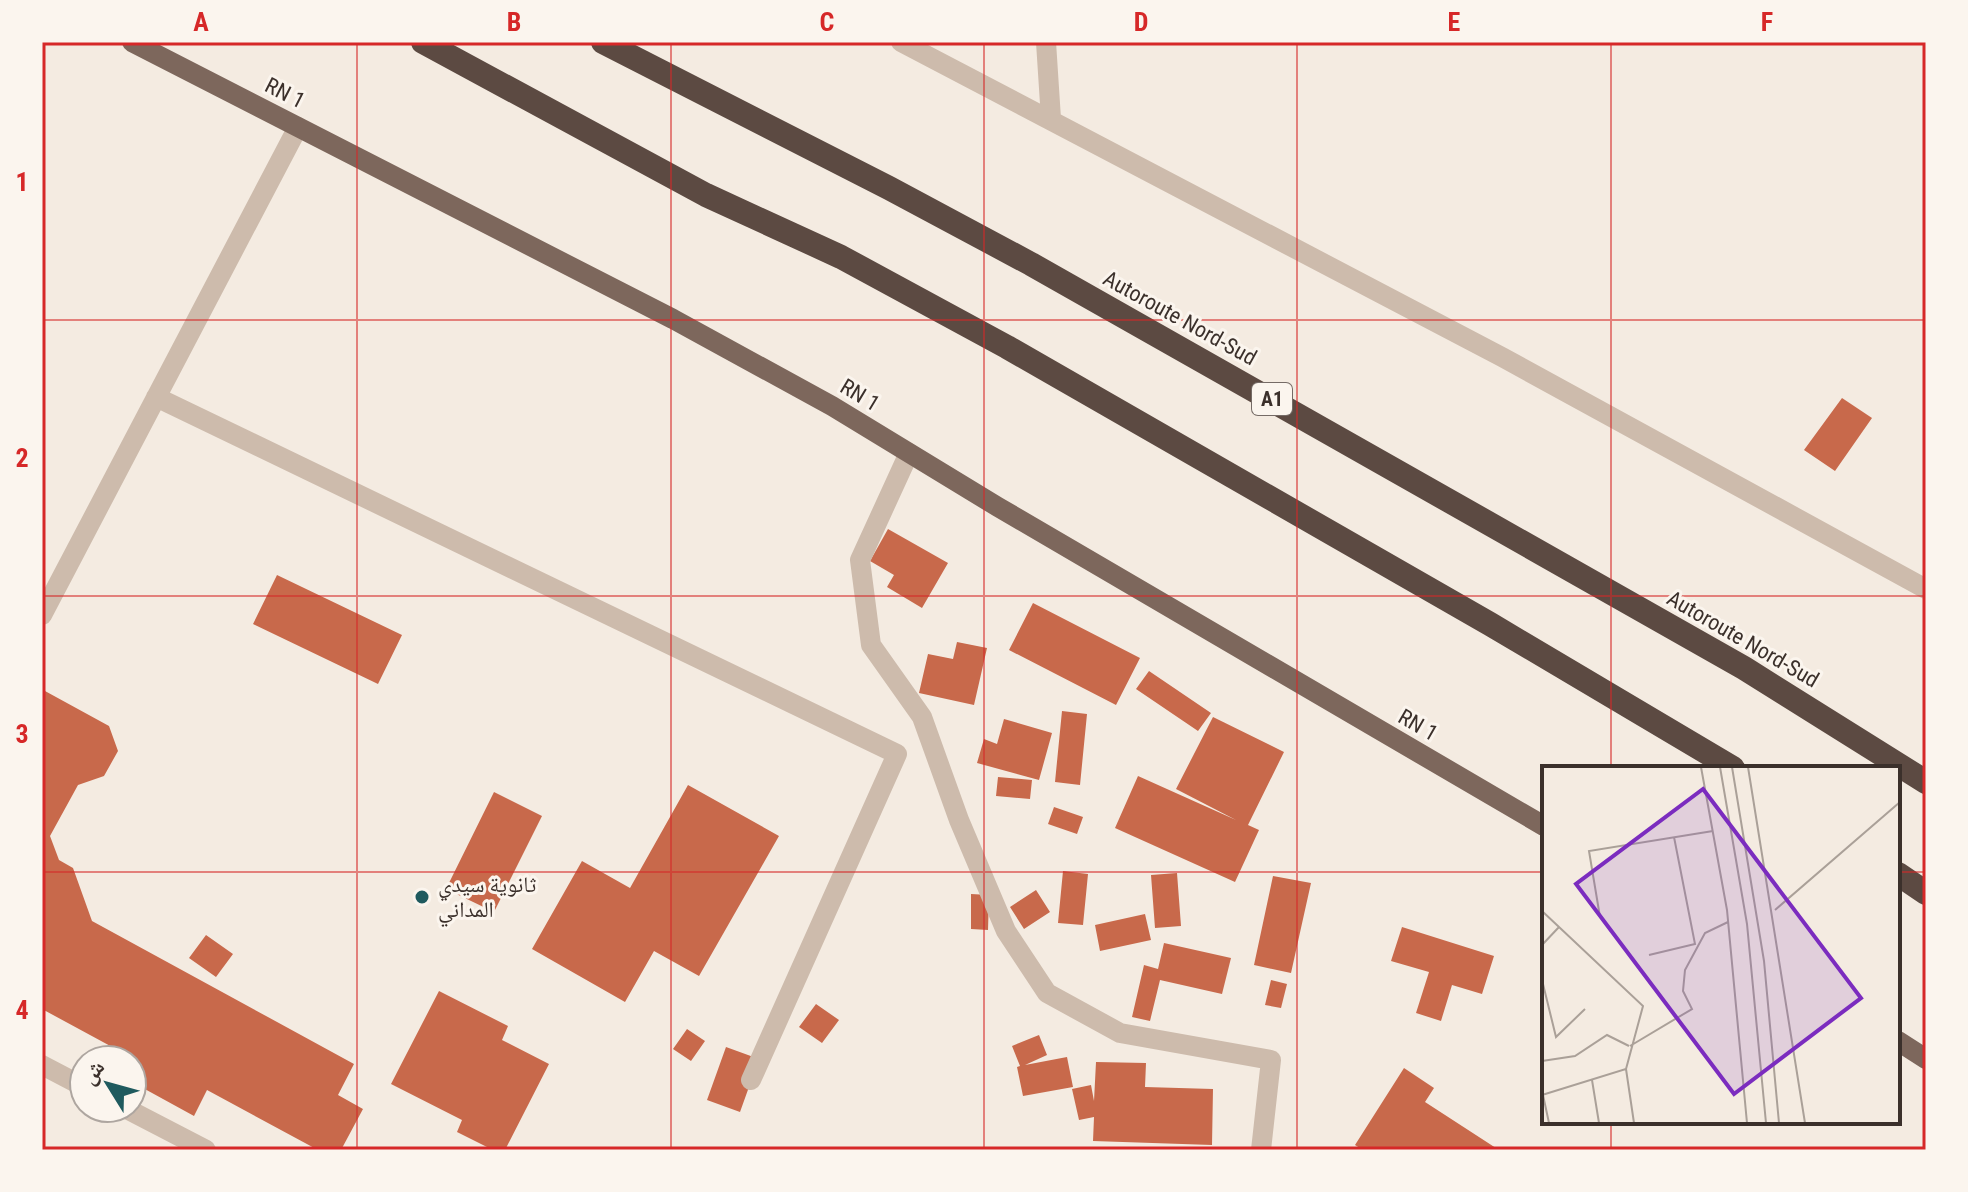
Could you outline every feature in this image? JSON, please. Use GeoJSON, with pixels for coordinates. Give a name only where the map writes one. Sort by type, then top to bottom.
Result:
{"type":"FeatureCollection","features":[{"type":"Feature","properties":{"kind":"highway"},"geometry":{"type":"LineString","coordinates":[[423,42],[706,195],[841,257],[1007,347],[1490,624],[1730,766]]}},
{"type":"Feature","properties":{"kind":"highway","name":"Autoroute Nord-Sud"},"geometry":{"type":"LineString","coordinates":[[603,42],[889,188],[1058,279],[1744,668],[1926,782]]}},
{"type":"Feature","properties":{"kind":"highway"},"geometry":{"type":"LineString","coordinates":[[1900,875],[1926,893]]}},
{"type":"Feature","properties":{"kind":"main road","name":"RN 1"},"geometry":{"type":"LineString","coordinates":[[132,42],[673,319],[832,406],[1542,825]]}},
{"type":"Feature","properties":{"kind":"main road"},"geometry":{"type":"LineString","coordinates":[[1900,1042],[1926,1059]]}},
{"type":"Feature","properties":{"kind":"street"},"geometry":{"type":"LineString","coordinates":[[901,42],[1502,357],[1926,589]]}},
{"type":"Feature","properties":{"kind":"street"},"geometry":{"type":"LineString","coordinates":[[1046,42],[1051,119]]}},
{"type":"Feature","properties":{"kind":"street"},"geometry":{"type":"LineString","coordinates":[[42,615],[298,127]]}},
{"type":"Feature","properties":{"kind":"street"},"geometry":{"type":"LineString","coordinates":[[156,397],[897,754],[751,1080]]}},
{"type":"Feature","properties":{"kind":"street"},"geometry":{"type":"LineString","coordinates":[[909,453],[860,560],[871,645],[922,717],[959,820],[1006,931],[1047,993],[1120,1033],[1271,1060],[1261,1150]]}},
{"type":"Feature","properties":{"kind":"street"},"geometry":{"type":"LineString","coordinates":[[42,1065],[68,1079]]}},
{"type":"Feature","properties":{"kind":"street"},"geometry":{"type":"LineString","coordinates":[[148,1120],[206,1150]]}},
{"type":"Feature","properties":{"kind":"building"},"geometry":{"type":"Polygon","coordinates":[[[1842,398],[1872,418],[1835,471],[1804,450],[1842,398]]]}},
{"type":"Feature","properties":{"kind":"building"},"geometry":{"type":"Polygon","coordinates":[[[888,529],[948,563],[922,608],[887,587],[894,575],[870,561],[888,529]]]}},
{"type":"Feature","properties":{"kind":"building"},"geometry":{"type":"Polygon","coordinates":[[[277,575],[402,635],[378,684],[253,624],[277,575]]]}},
{"type":"Feature","properties":{"kind":"building"},"geometry":{"type":"Polygon","coordinates":[[[1033,603],[1140,658],[1116,705],[1009,650],[1033,603]]]}},
{"type":"Feature","properties":{"kind":"building"},"geometry":{"type":"Polygon","coordinates":[[[957,642],[987,648],[974,705],[919,693],[928,654],[953,659],[957,642]]]}},
{"type":"Feature","properties":{"kind":"building"},"geometry":{"type":"Polygon","coordinates":[[[1149,671],[1211,713],[1198,731],[1136,689],[1149,671]]]}},
{"type":"Feature","properties":{"kind":"building"},"geometry":{"type":"Polygon","coordinates":[[[45,691],[109,726],[118,751],[104,776],[78,785],[50,836],[59,860],[73,868],[92,921],[354,1064],[338,1095],[363,1109],[341,1150],[318,1150],[207,1090],[194,1116],[148,1091],[148,1044],[107,1044],[42,1009],[42,698],[45,691]]]}},
{"type":"Feature","properties":{"kind":"building"},"geometry":{"type":"Polygon","coordinates":[[[1062,711],[1087,714],[1080,785],[1055,782],[1062,711]]]}},
{"type":"Feature","properties":{"kind":"building"},"geometry":{"type":"Polygon","coordinates":[[[1213,717],[1284,752],[1248,825],[1259,830],[1235,882],[1115,828],[1138,776],[1236,820],[1176,789],[1213,717]]]}},
{"type":"Feature","properties":{"kind":"building"},"geometry":{"type":"Polygon","coordinates":[[[1004,719],[1052,733],[1039,780],[977,763],[984,739],[997,744],[1004,719]]]}},
{"type":"Feature","properties":{"kind":"building"},"geometry":{"type":"Polygon","coordinates":[[[998,777],[1032,780],[1030,799],[996,796],[998,777]]]}},
{"type":"Feature","properties":{"kind":"building"},"geometry":{"type":"Polygon","coordinates":[[[688,785],[779,836],[699,976],[654,951],[625,1002],[532,949],[582,861],[630,888],[688,785]]]}},
{"type":"Feature","properties":{"kind":"building"},"geometry":{"type":"Polygon","coordinates":[[[494,792],[542,816],[494,912],[446,889],[494,792]]]}},
{"type":"Feature","properties":{"kind":"building"},"geometry":{"type":"Polygon","coordinates":[[[1054,807],[1083,817],[1077,834],[1048,824],[1054,807]]]}},
{"type":"Feature","properties":{"kind":"building"},"geometry":{"type":"Polygon","coordinates":[[[1063,871],[1088,874],[1083,925],[1058,923],[1063,871]]]}},
{"type":"Feature","properties":{"kind":"building"},"geometry":{"type":"Polygon","coordinates":[[[1177,873],[1181,926],[1155,928],[1151,875],[1177,873]]]}},
{"type":"Feature","properties":{"kind":"building"},"geometry":{"type":"Polygon","coordinates":[[[1273,876],[1311,883],[1291,973],[1254,965],[1273,876]]]}},
{"type":"Feature","properties":{"kind":"building"},"geometry":{"type":"Polygon","coordinates":[[[1036,890],[1050,912],[1024,929],[1010,907],[1036,890]]]}},
{"type":"Feature","properties":{"kind":"building"},"geometry":{"type":"Polygon","coordinates":[[[971,894],[989,895],[988,930],[971,929],[971,894]]]}},
{"type":"Feature","properties":{"kind":"building"},"geometry":{"type":"Polygon","coordinates":[[[1145,914],[1151,940],[1100,951],[1095,925],[1145,914]]]}},
{"type":"Feature","properties":{"kind":"building"},"geometry":{"type":"Polygon","coordinates":[[[1402,927],[1494,956],[1482,994],[1452,985],[1441,1021],[1416,1013],[1429,972],[1391,961],[1402,927]]]}},
{"type":"Feature","properties":{"kind":"building"},"geometry":{"type":"Polygon","coordinates":[[[206,935],[233,954],[216,977],[189,958],[206,935]]]}},
{"type":"Feature","properties":{"kind":"building"},"geometry":{"type":"Polygon","coordinates":[[[1164,943],[1231,958],[1222,994],[1160,980],[1150,1021],[1132,1017],[1144,965],[1158,969],[1164,943]]]}},
{"type":"Feature","properties":{"kind":"building"},"geometry":{"type":"Polygon","coordinates":[[[1271,980],[1287,984],[1281,1008],[1265,1005],[1271,980]]]}},
{"type":"Feature","properties":{"kind":"building"},"geometry":{"type":"Polygon","coordinates":[[[439,991],[508,1026],[502,1040],[549,1064],[505,1150],[493,1150],[457,1132],[462,1120],[391,1084],[439,991]]]}},
{"type":"Feature","properties":{"kind":"building"},"geometry":{"type":"Polygon","coordinates":[[[816,1004],[839,1020],[822,1043],[799,1027],[816,1004]]]}},
{"type":"Feature","properties":{"kind":"building"},"geometry":{"type":"Polygon","coordinates":[[[687,1029],[705,1041],[691,1061],[673,1049],[687,1029]]]}},
{"type":"Feature","properties":{"kind":"building"},"geometry":{"type":"Polygon","coordinates":[[[1039,1035],[1047,1055],[1025,1065],[1067,1057],[1073,1087],[1023,1096],[1017,1067],[1020,1066],[1012,1046],[1039,1035]]]}},
{"type":"Feature","properties":{"kind":"building"},"geometry":{"type":"Polygon","coordinates":[[[726,1047],[759,1059],[740,1112],[707,1100],[726,1047]]]}},
{"type":"Feature","properties":{"kind":"building"},"geometry":{"type":"Polygon","coordinates":[[[1096,1062],[1146,1063],[1145,1087],[1213,1089],[1212,1145],[1093,1141],[1094,1117],[1079,1120],[1072,1089],[1091,1085],[1094,1101],[1096,1062]]]}},
{"type":"Feature","properties":{"kind":"building"},"geometry":{"type":"Polygon","coordinates":[[[1404,1068],[1434,1088],[1425,1102],[1499,1150],[1363,1150],[1355,1145],[1404,1068]]]}},
{"type":"Feature","properties":{"kind":"place","name":"ثانوية سيدي المداني"},"geometry":{"type":"Point","coordinates":[422,897]}}]}
